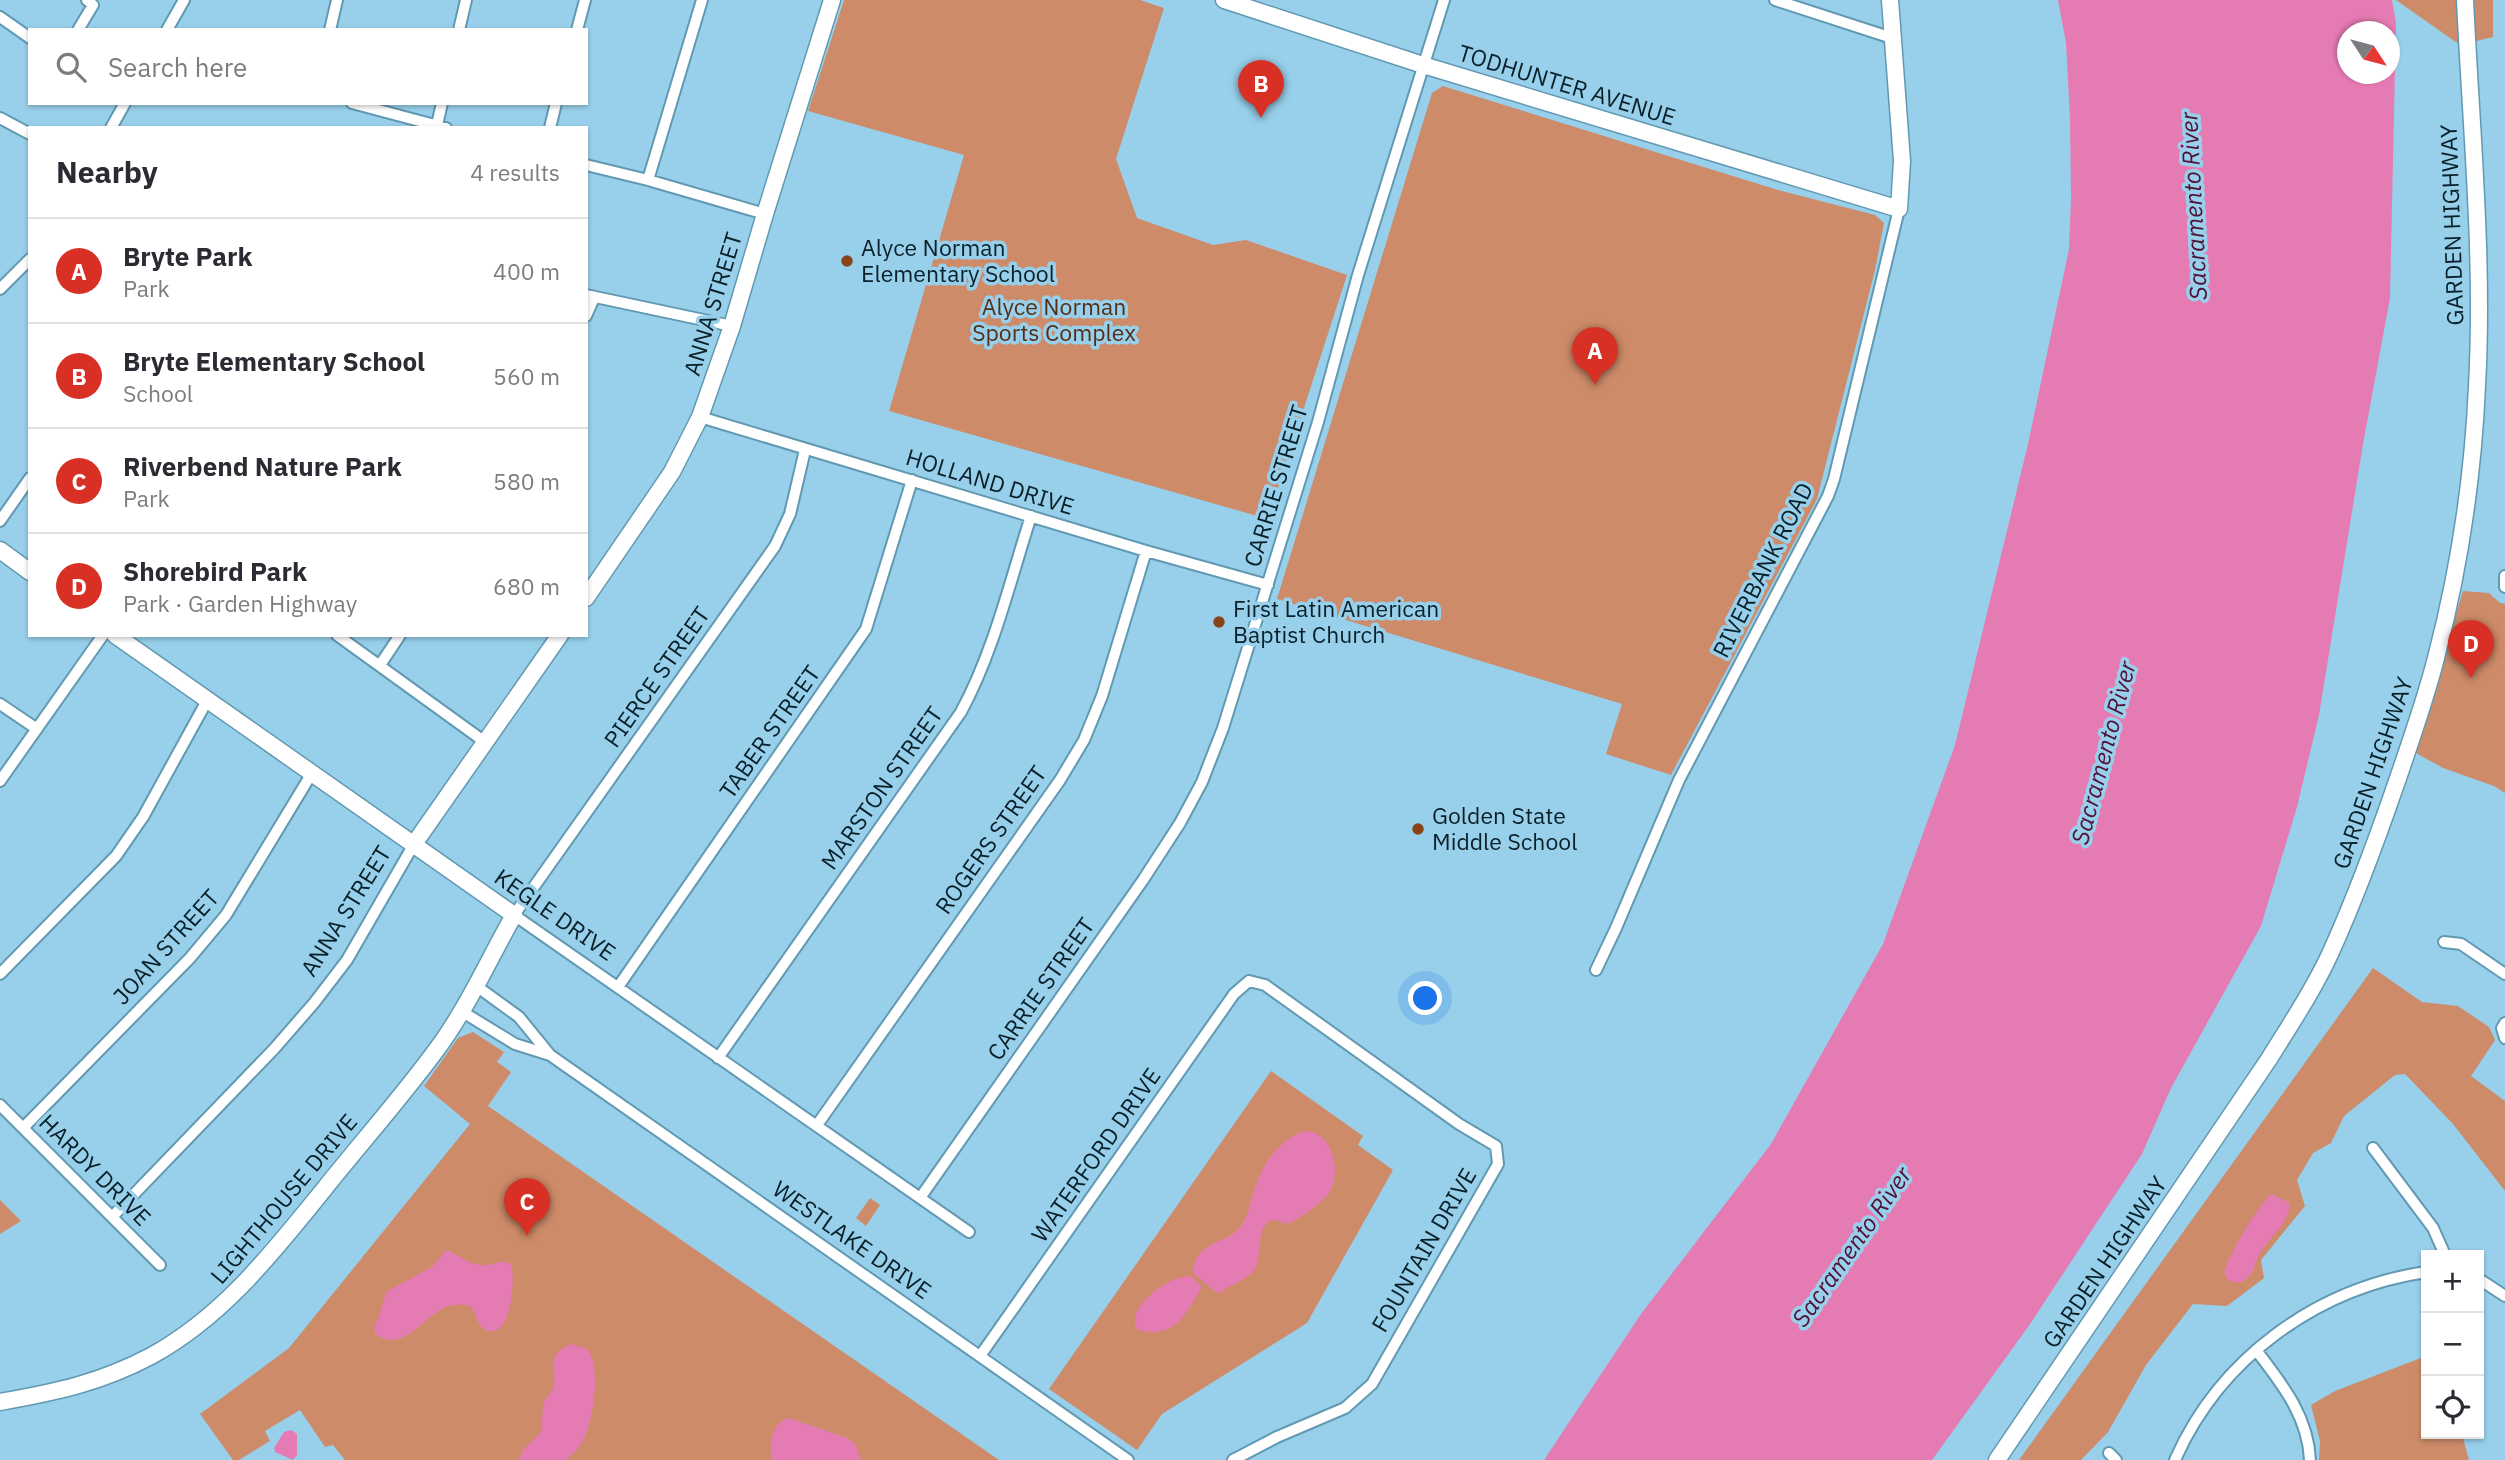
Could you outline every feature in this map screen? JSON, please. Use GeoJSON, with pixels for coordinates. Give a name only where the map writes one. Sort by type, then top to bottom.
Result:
{"type":"FeatureCollection","features":[{"type":"Feature","properties":{"kind":"street"},"geometry":{"type":"LineString","coordinates":[[168,28],[184,0]]}},
{"type":"Feature","properties":{"kind":"street"},"geometry":{"type":"LineString","coordinates":[[330,28],[337,0]]}},
{"type":"Feature","properties":{"kind":"street"},"geometry":{"type":"LineString","coordinates":[[459,28],[466,0]]}},
{"type":"Feature","properties":{"kind":"street"},"geometry":{"type":"LineString","coordinates":[[578,28],[585,0]]}},
{"type":"Feature","properties":{"kind":"street"},"geometry":{"type":"LineString","coordinates":[[648,180],[702,0]]}},
{"type":"Feature","properties":{"kind":"street","name":"ANNA STREET"},"geometry":{"type":"LineString","coordinates":[[588,595],[672,472],[700,417],[732,327],[832,0]]}},
{"type":"Feature","properties":{"kind":"street","name":"TODHUNTER AVENUE"},"geometry":{"type":"LineString","coordinates":[[1224,0],[1423,65],[1899,209]]}},
{"type":"Feature","properties":{"kind":"street","name":"CARRIE STREET"},"geometry":{"type":"LineString","coordinates":[[920,1198],[1143,880],[1180,823],[1212,759],[1318,422],[1358,275],[1444,0]]}},
{"type":"Feature","properties":{"kind":"street"},"geometry":{"type":"LineString","coordinates":[[1775,0],[1892,38]]}},
{"type":"Feature","properties":{"kind":"street","name":"RIVERBANK ROAD"},"geometry":{"type":"LineString","coordinates":[[1596,970],[1679,780],[1828,496],[1838,466],[1899,209],[1902,161],[1890,0]]}},
{"type":"Feature","properties":{"kind":"street","name":"GARDEN HIGHWAY"},"geometry":{"type":"LineString","coordinates":[[1997,1460],[2299,1012],[2329,955],[2369,859],[2419,716],[2436,659],[2457,563],[2472,457],[2477,387],[2479,295],[2465,0]]}},
{"type":"Feature","properties":{"kind":"street"},"geometry":{"type":"LineString","coordinates":[[79,28],[92,2]]}},
{"type":"Feature","properties":{"kind":"street"},"geometry":{"type":"LineString","coordinates":[[0,17],[28,37]]}},
{"type":"Feature","properties":{"kind":"street"},"geometry":{"type":"LineString","coordinates":[[112,126],[124,105]]}},
{"type":"Feature","properties":{"kind":"street"},"geometry":{"type":"LineString","coordinates":[[359,105],[437,126]]}},
{"type":"Feature","properties":{"kind":"street"},"geometry":{"type":"LineString","coordinates":[[441,126],[442,105]]}},
{"type":"Feature","properties":{"kind":"street"},"geometry":{"type":"LineString","coordinates":[[550,126],[556,105]]}},
{"type":"Feature","properties":{"kind":"street"},"geometry":{"type":"LineString","coordinates":[[0,118],[28,133]]}},
{"type":"Feature","properties":{"kind":"street"},"geometry":{"type":"LineString","coordinates":[[588,165],[765,214]]}},
{"type":"Feature","properties":{"kind":"street"},"geometry":{"type":"LineString","coordinates":[[0,289],[28,261]]}},
{"type":"Feature","properties":{"kind":"street"},"geometry":{"type":"LineString","coordinates":[[590,297],[732,327]]}},
{"type":"Feature","properties":{"kind":"street","name":"HOLLAND DRIVE"},"geometry":{"type":"LineString","coordinates":[[700,417],[1268,585]]}},
{"type":"Feature","properties":{"kind":"street","name":"PIERCE STREET"},"geometry":{"type":"LineString","coordinates":[[514,915],[775,546],[790,514],[805,450]]}},
{"type":"Feature","properties":{"kind":"street","name":"TABER STREET"},"geometry":{"type":"LineString","coordinates":[[618,987],[866,629],[912,480]]}},
{"type":"Feature","properties":{"kind":"street"},"geometry":{"type":"LineString","coordinates":[[0,521],[28,481]]}},
{"type":"Feature","properties":{"kind":"street","name":"MARSTON STREET"},"geometry":{"type":"LineString","coordinates":[[718,1058],[961,712],[976,685],[1031,516]]}},
{"type":"Feature","properties":{"kind":"street"},"geometry":{"type":"LineString","coordinates":[[0,550],[28,571]]}},
{"type":"Feature","properties":{"kind":"street","name":"ROGERS STREET"},"geometry":{"type":"LineString","coordinates":[[817,1125],[1060,780],[1084,740],[1102,696],[1146,551]]}},
{"type":"Feature","properties":{"kind":"street"},"geometry":{"type":"LineString","coordinates":[[2505,576],[2505,587]]}},
{"type":"Feature","properties":{"kind":"street"},"geometry":{"type":"LineString","coordinates":[[0,780],[102,637]]}},
{"type":"Feature","properties":{"kind":"street","name":"KEGLE DRIVE"},"geometry":{"type":"LineString","coordinates":[[118,637],[969,1232]]}},
{"type":"Feature","properties":{"kind":"street"},"geometry":{"type":"LineString","coordinates":[[340,637],[485,742]]}},
{"type":"Feature","properties":{"kind":"street"},"geometry":{"type":"LineString","coordinates":[[380,665],[399,637]]}},
{"type":"Feature","properties":{"kind":"street","name":"ANNA STREET"},"geometry":{"type":"LineString","coordinates":[[113,1217],[274,1049],[314,1003],[347,960],[414,844],[559,637]]}},
{"type":"Feature","properties":{"kind":"street"},"geometry":{"type":"LineString","coordinates":[[0,974],[116,856],[143,817],[208,699]]}},
{"type":"Feature","properties":{"kind":"street"},"geometry":{"type":"LineString","coordinates":[[0,704],[37,729]]}},
{"type":"Feature","properties":{"kind":"street","name":"JOAN STREET"},"geometry":{"type":"LineString","coordinates":[[23,1128],[190,958],[226,915],[312,773]]}},
{"type":"Feature","properties":{"kind":"street","name":"LIGHTHOUSE DRIVE"},"geometry":{"type":"LineString","coordinates":[[0,1402],[64,1391],[101,1379],[153,1354],[204,1321],[239,1290],[283,1240],[435,1052],[514,915]]}},
{"type":"Feature","properties":{"kind":"street"},"geometry":{"type":"LineString","coordinates":[[2444,942],[2461,944],[2505,974]]}},
{"type":"Feature","properties":{"kind":"street","name":"WATERFORD DRIVE"},"geometry":{"type":"LineString","coordinates":[[980,1356],[1234,995],[1249,981]]}},
{"type":"Feature","properties":{"kind":"street","name":"FOUNTAIN DRIVE"},"geometry":{"type":"LineString","coordinates":[[1233,1460],[1277,1437],[1345,1408],[1372,1384],[1498,1164],[1496,1146],[1459,1124],[1265,985],[1249,981]]}},
{"type":"Feature","properties":{"kind":"street","name":"WESTLAKE DRIVE"},"geometry":{"type":"LineString","coordinates":[[475,985],[519,1017],[550,1055],[1128,1460]]}},
{"type":"Feature","properties":{"kind":"street","name":"WESTLAKE DRIVE"},"geometry":{"type":"LineString","coordinates":[[461,1011],[515,1044],[550,1055]]}},
{"type":"Feature","properties":{"kind":"street"},"geometry":{"type":"LineString","coordinates":[[506,1038],[519,1017]]}},
{"type":"Feature","properties":{"kind":"street"},"geometry":{"type":"LineString","coordinates":[[2505,1023],[2502,1028],[2505,1038]]}},
{"type":"Feature","properties":{"kind":"street","name":"HARDY DRIVE"},"geometry":{"type":"LineString","coordinates":[[0,1105],[160,1265]]}},
{"type":"Feature","properties":{"kind":"street"},"geometry":{"type":"LineString","coordinates":[[2373,1148],[2433,1228],[2444,1250]]}},
{"type":"Feature","properties":{"kind":"street"},"geometry":{"type":"LineString","coordinates":[[2175,1460],[2192,1426],[2222,1385],[2279,1331],[2323,1304],[2382,1281],[2421,1273]]}},
{"type":"Feature","properties":{"kind":"street"},"geometry":{"type":"LineString","coordinates":[[2484,1282],[2505,1296]]}},
{"type":"Feature","properties":{"kind":"street"},"geometry":{"type":"LineString","coordinates":[[2256,1350],[2295,1404],[2307,1434],[2310,1460]]}},
{"type":"Feature","properties":{"kind":"green space","name":"Alyce Norman Sports Complex"},"geometry":{"type":"Polygon","coordinates":[[[844,0],[1140,0],[1164,8],[1116,159],[1137,218],[1213,245],[1246,240],[1347,275],[1268,519],[889,411],[964,155],[808,111],[844,0]]]}},
{"type":"Feature","properties":{"kind":"green space"},"geometry":{"type":"Polygon","coordinates":[[[2396,0],[2493,0],[2493,37],[2460,45],[2396,0]]]}},
{"type":"Feature","properties":{"kind":"green space"},"geometry":{"type":"Polygon","coordinates":[[[1443,86],[1778,190],[1875,215],[1884,223],[1875,270],[1817,499],[1671,775],[1606,754],[1622,704],[1277,599],[1432,93],[1443,86]]]}},
{"type":"Feature","properties":{"kind":"green space"},"geometry":{"type":"Polygon","coordinates":[[[2463,591],[2489,593],[2505,604],[2505,793],[2494,786],[2443,768],[2414,752],[2463,591]]]}},
{"type":"Feature","properties":{"kind":"green space"},"geometry":{"type":"Polygon","coordinates":[[[2373,968],[2422,1002],[2458,1006],[2489,1027],[2495,1040],[2471,1076],[2505,1101],[2505,1191],[2453,1124],[2405,1074],[2395,1075],[2344,1116],[2331,1143],[2313,1153],[2297,1180],[2305,1206],[2261,1260],[2264,1278],[2227,1306],[2193,1304],[2146,1365],[2108,1432],[2081,1460],[2019,1460],[2373,968]]]}},
{"type":"Feature","properties":{"kind":"green space"},"geometry":{"type":"Polygon","coordinates":[[[473,1032],[504,1052],[497,1062],[511,1072],[488,1106],[999,1460],[345,1460],[333,1445],[325,1447],[300,1410],[265,1431],[270,1441],[239,1460],[233,1460],[200,1414],[289,1348],[470,1124],[424,1086],[458,1038],[473,1032]]]}},
{"type":"Feature","properties":{"kind":"green space"},"geometry":{"type":"Polygon","coordinates":[[[1271,1071],[1363,1136],[1358,1145],[1393,1170],[1307,1323],[1162,1414],[1137,1450],[1049,1389],[1271,1071]]]}},
{"type":"Feature","properties":{"kind":"green space"},"geometry":{"type":"Polygon","coordinates":[[[870,1198],[880,1205],[866,1226],[856,1218],[870,1198]]]}},
{"type":"Feature","properties":{"kind":"green space"},"geometry":{"type":"Polygon","coordinates":[[[0,1200],[21,1221],[0,1234],[0,1200]]]}},
{"type":"Feature","properties":{"kind":"green space"},"geometry":{"type":"Polygon","coordinates":[[[2421,1358],[2421,1439],[2463,1439],[2469,1460],[2319,1460],[2320,1441],[2311,1405],[2335,1391],[2421,1358]]]}},
{"type":"Feature","properties":{"kind":"water","name":"Sacramento River"},"geometry":{"type":"Polygon","coordinates":[[[2058,0],[2392,0],[2396,21],[2337,21],[2337,84],[2395,84],[2390,298],[2363,444],[2319,715],[2297,807],[2261,926],[2171,1088],[2142,1154],[2028,1327],[1932,1460],[1544,1460],[1641,1314],[1771,1144],[1883,944],[1955,745],[2028,444],[2069,249],[2070,119],[2066,43],[2058,0]]]}},
{"type":"Feature","properties":{"kind":"water"},"geometry":{"type":"Polygon","coordinates":[[[1305,1131],[1322,1138],[1332,1154],[1335,1173],[1330,1191],[1317,1205],[1291,1222],[1269,1222],[1261,1235],[1258,1261],[1253,1272],[1219,1293],[1216,1292],[1192,1272],[1196,1259],[1207,1248],[1231,1235],[1241,1226],[1259,1176],[1274,1152],[1288,1139],[1305,1131]]]}},
{"type":"Feature","properties":{"kind":"water"},"geometry":{"type":"Polygon","coordinates":[[[2271,1194],[2290,1203],[2287,1217],[2262,1250],[2248,1277],[2241,1282],[2229,1281],[2224,1272],[2232,1253],[2251,1220],[2271,1194]]]}},
{"type":"Feature","properties":{"kind":"water"},"geometry":{"type":"Polygon","coordinates":[[[445,1251],[479,1265],[501,1262],[511,1265],[512,1295],[510,1307],[501,1326],[494,1331],[486,1330],[471,1307],[456,1305],[444,1308],[401,1338],[390,1340],[376,1335],[374,1327],[386,1292],[432,1267],[445,1251]]]}},
{"type":"Feature","properties":{"kind":"water"},"geometry":{"type":"Polygon","coordinates":[[[1191,1276],[1202,1287],[1185,1315],[1171,1328],[1162,1331],[1138,1330],[1135,1316],[1149,1296],[1172,1281],[1191,1276]]]}},
{"type":"Feature","properties":{"kind":"water"},"geometry":{"type":"Polygon","coordinates":[[[571,1344],[587,1349],[594,1367],[593,1406],[584,1439],[566,1460],[518,1460],[524,1449],[542,1431],[544,1402],[554,1381],[554,1358],[571,1344]]]}},
{"type":"Feature","properties":{"kind":"water"},"geometry":{"type":"Polygon","coordinates":[[[789,1418],[847,1438],[855,1444],[861,1460],[772,1460],[771,1448],[775,1429],[783,1420],[789,1418]]]}},
{"type":"Feature","properties":{"kind":"water"},"geometry":{"type":"Polygon","coordinates":[[[291,1430],[297,1434],[297,1455],[293,1460],[275,1452],[274,1448],[284,1432],[291,1430]]]}},
{"type":"Feature","properties":{"kind":"place","name":"Bryte Elementary School"},"geometry":{"type":"Point","coordinates":[1261,118]}},
{"type":"Feature","properties":{"kind":"place","name":"Alyce Norman Elementary School"},"geometry":{"type":"Point","coordinates":[847,261]}},
{"type":"Feature","properties":{"kind":"place","name":"Bryte Park"},"geometry":{"type":"Point","coordinates":[1595,385]}},
{"type":"Feature","properties":{"kind":"place","name":"First Latin American Baptist Church"},"geometry":{"type":"Point","coordinates":[1219,622]}},
{"type":"Feature","properties":{"kind":"place","name":"Shorebird Park"},"geometry":{"type":"Point","coordinates":[2471,678]}},
{"type":"Feature","properties":{"kind":"place","name":"Golden State Middle School"},"geometry":{"type":"Point","coordinates":[1418,829]}},
{"type":"Feature","properties":{"kind":"place","name":"Riverbend Nature Park"},"geometry":{"type":"Point","coordinates":[527,1236]}}]}
